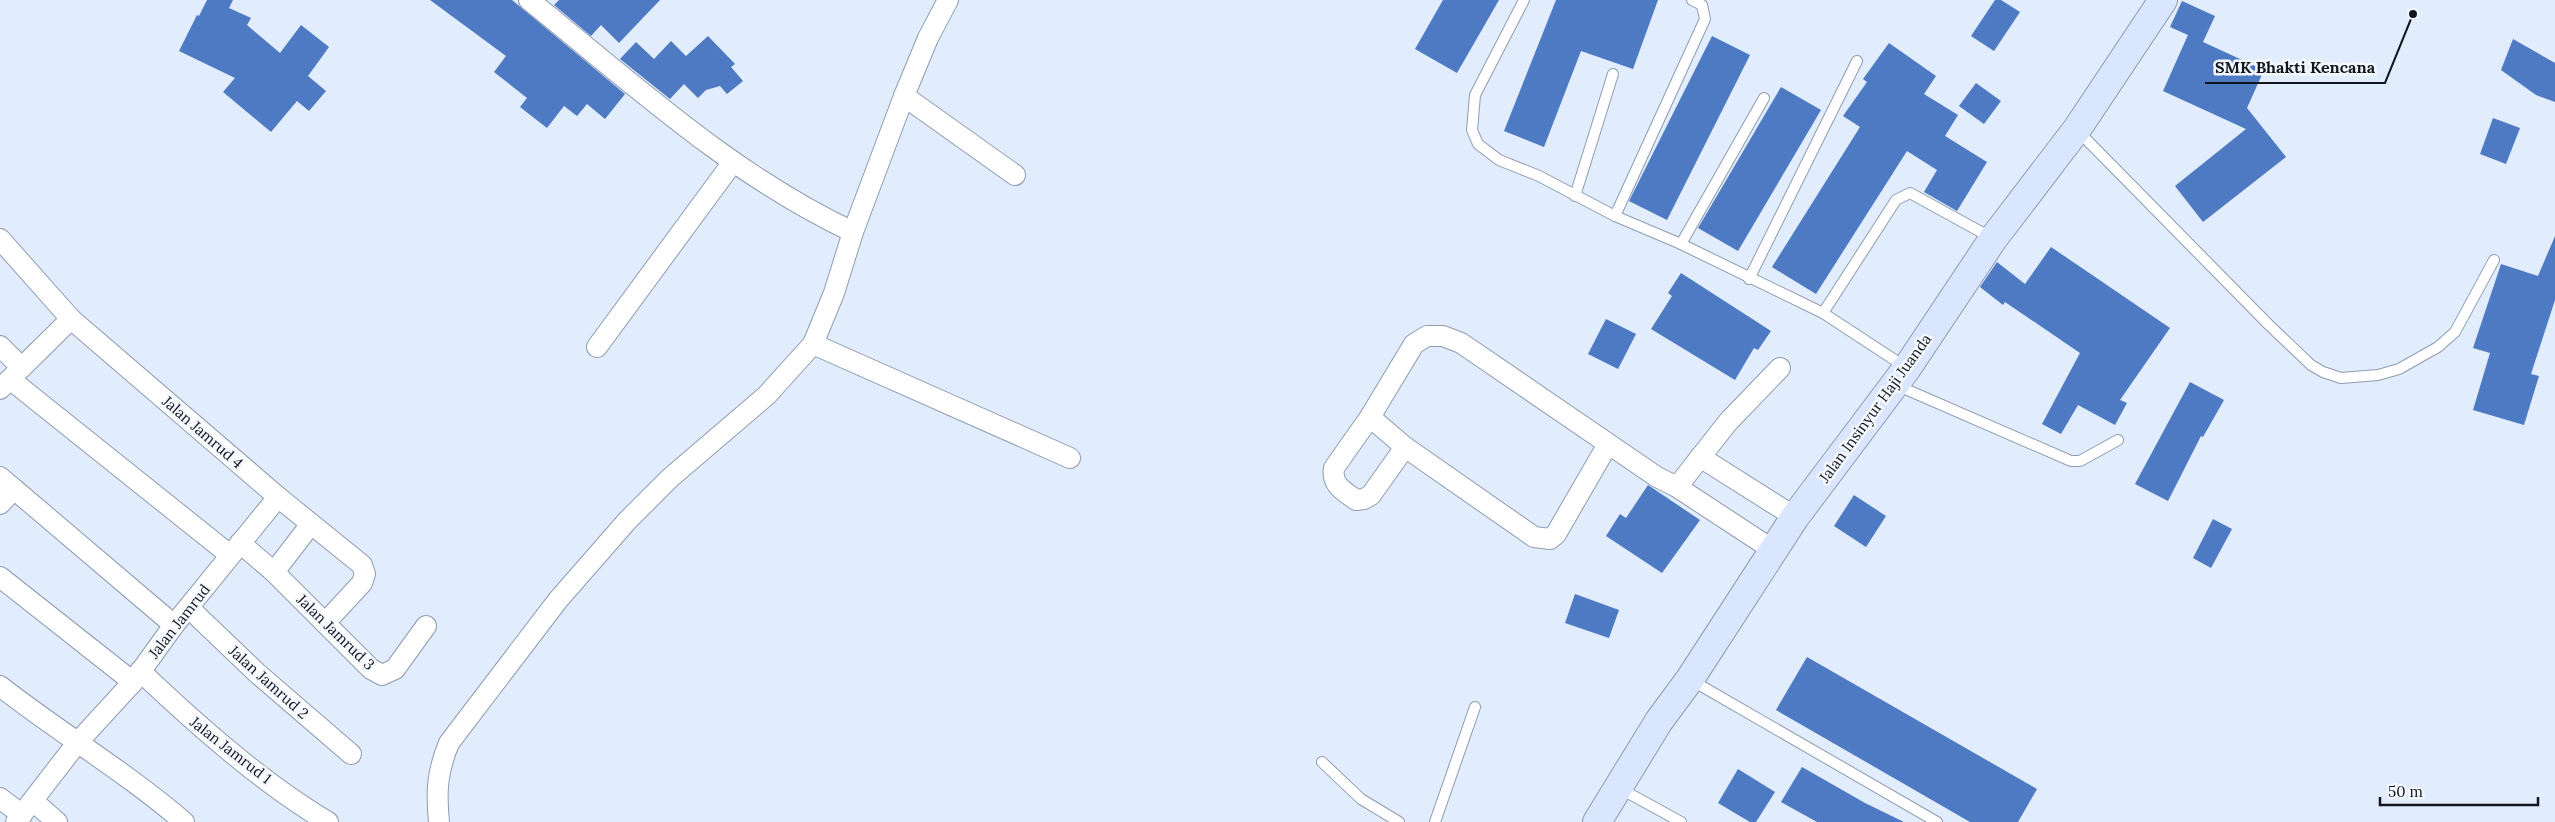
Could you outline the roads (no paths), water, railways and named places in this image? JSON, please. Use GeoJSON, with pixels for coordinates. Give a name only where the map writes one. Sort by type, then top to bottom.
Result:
{"type":"FeatureCollection","features":[{"type":"Feature","properties":{"kind":"main road","name":"Jalan Insinyur Haji Juanda"},"geometry":{"type":"LineString","coordinates":[[1597,822],[1659,721],[1690,679],[1795,517],[1901,376],[1994,239],[2077,129],[2163,0]]}},
{"type":"Feature","properties":{"kind":"street"},"geometry":{"type":"LineString","coordinates":[[528,0],[733,162],[823,218],[853,232]]}},
{"type":"Feature","properties":{"kind":"street"},"geometry":{"type":"LineString","coordinates":[[440,822],[437,796],[440,765],[449,743],[558,600],[627,521],[670,478],[768,395],[812,344],[834,293],[853,232],[904,96],[928,38],[948,0]]}},
{"type":"Feature","properties":{"kind":"street"},"geometry":{"type":"LineString","coordinates":[[904,96],[1015,175]]}},
{"type":"Feature","properties":{"kind":"street"},"geometry":{"type":"LineString","coordinates":[[597,347],[733,162]]}},
{"type":"Feature","properties":{"kind":"street","name":"Jalan Jamrud 4"},"geometry":{"type":"LineString","coordinates":[[0,239],[71,319],[278,497],[362,565],[365,574],[362,583],[325,623]]}},
{"type":"Feature","properties":{"kind":"street"},"geometry":{"type":"LineString","coordinates":[[10,379],[71,319]]}},
{"type":"Feature","properties":{"kind":"street"},"geometry":{"type":"LineString","coordinates":[[1404,447],[1371,495],[1364,499],[1356,500],[1335,484],[1332,477],[1334,468],[1370,417],[1414,344],[1427,336],[1443,336],[1461,343],[1657,477],[1677,487],[1773,550]]}},
{"type":"Feature","properties":{"kind":"street"},"geometry":{"type":"LineString","coordinates":[[812,344],[1070,458]]}},
{"type":"Feature","properties":{"kind":"street","name":"Jalan Jamrud 3"},"geometry":{"type":"LineString","coordinates":[[0,346],[10,379],[235,549],[274,572],[371,669],[382,675],[395,669],[426,626]]}},
{"type":"Feature","properties":{"kind":"street"},"geometry":{"type":"LineString","coordinates":[[1677,487],[1744,403],[1780,368]]}},
{"type":"Feature","properties":{"kind":"street"},"geometry":{"type":"LineString","coordinates":[[1370,417],[1404,447],[1534,538],[1543,540],[1550,539],[1556,534],[1608,444]]}},
{"type":"Feature","properties":{"kind":"street"},"geometry":{"type":"LineString","coordinates":[[1700,457],[1795,517]]}},
{"type":"Feature","properties":{"kind":"street"},"geometry":{"type":"LineString","coordinates":[[0,504],[7,483],[174,625]]}},
{"type":"Feature","properties":{"kind":"street","name":"Jalan Jamrud"},"geometry":{"type":"LineString","coordinates":[[23,813],[77,743],[136,676],[174,625],[278,497]]}},
{"type":"Feature","properties":{"kind":"street"},"geometry":{"type":"LineString","coordinates":[[274,572],[311,524]]}},
{"type":"Feature","properties":{"kind":"street","name":"Jalan Jamrud 1"},"geometry":{"type":"LineString","coordinates":[[0,577],[136,676],[307,810],[328,822]]}},
{"type":"Feature","properties":{"kind":"street","name":"Jalan Jamrud 2"},"geometry":{"type":"LineString","coordinates":[[189,608],[257,673],[351,754]]}},
{"type":"Feature","properties":{"kind":"street"},"geometry":{"type":"LineString","coordinates":[[0,686],[47,723],[149,792],[184,822]]}},
{"type":"Feature","properties":{"kind":"street"},"geometry":{"type":"LineString","coordinates":[[0,798],[23,813],[57,822]]}},
{"type":"Feature","properties":{"kind":"lane"},"geometry":{"type":"LineString","coordinates":[[1524,0],[1475,94],[1472,130],[1478,144],[1499,160],[1539,176],[1615,216],[1681,244],[1749,279],[1823,313],[1901,376],[2071,461],[2080,461],[2118,440]]}},
{"type":"Feature","properties":{"kind":"lane"},"geometry":{"type":"LineString","coordinates":[[1615,216],[1705,18],[1702,5],[1692,0]]}},
{"type":"Feature","properties":{"kind":"lane"},"geometry":{"type":"LineString","coordinates":[[1749,279],[1856,60]]}},
{"type":"Feature","properties":{"kind":"lane"},"geometry":{"type":"LineString","coordinates":[[1575,196],[1612,74]]}},
{"type":"Feature","properties":{"kind":"lane"},"geometry":{"type":"LineString","coordinates":[[1681,244],[1764,98]]}},
{"type":"Feature","properties":{"kind":"lane"},"geometry":{"type":"LineString","coordinates":[[2077,129],[2269,325],[2311,365],[2323,372],[2341,378],[2378,375],[2399,370],[2438,347],[2455,332],[2494,260]]}},
{"type":"Feature","properties":{"kind":"lane"},"geometry":{"type":"LineString","coordinates":[[1823,313],[1896,200],[1910,194],[1994,239]]}},
{"type":"Feature","properties":{"kind":"lane"},"geometry":{"type":"LineString","coordinates":[[1690,679],[1937,822]]}},
{"type":"Feature","properties":{"kind":"lane"},"geometry":{"type":"LineString","coordinates":[[1435,822],[1475,706]]}},
{"type":"Feature","properties":{"kind":"lane"},"geometry":{"type":"LineString","coordinates":[[1322,762],[1360,799],[1399,822]]}},
{"type":"Feature","properties":{"kind":"lane"},"geometry":{"type":"LineString","coordinates":[[1618,787],[1681,822]]}},
{"type":"Feature","properties":{"kind":"place","name":"SMK Bhakti Kencana"},"geometry":{"type":"Point","coordinates":[2413,14]}}]}
